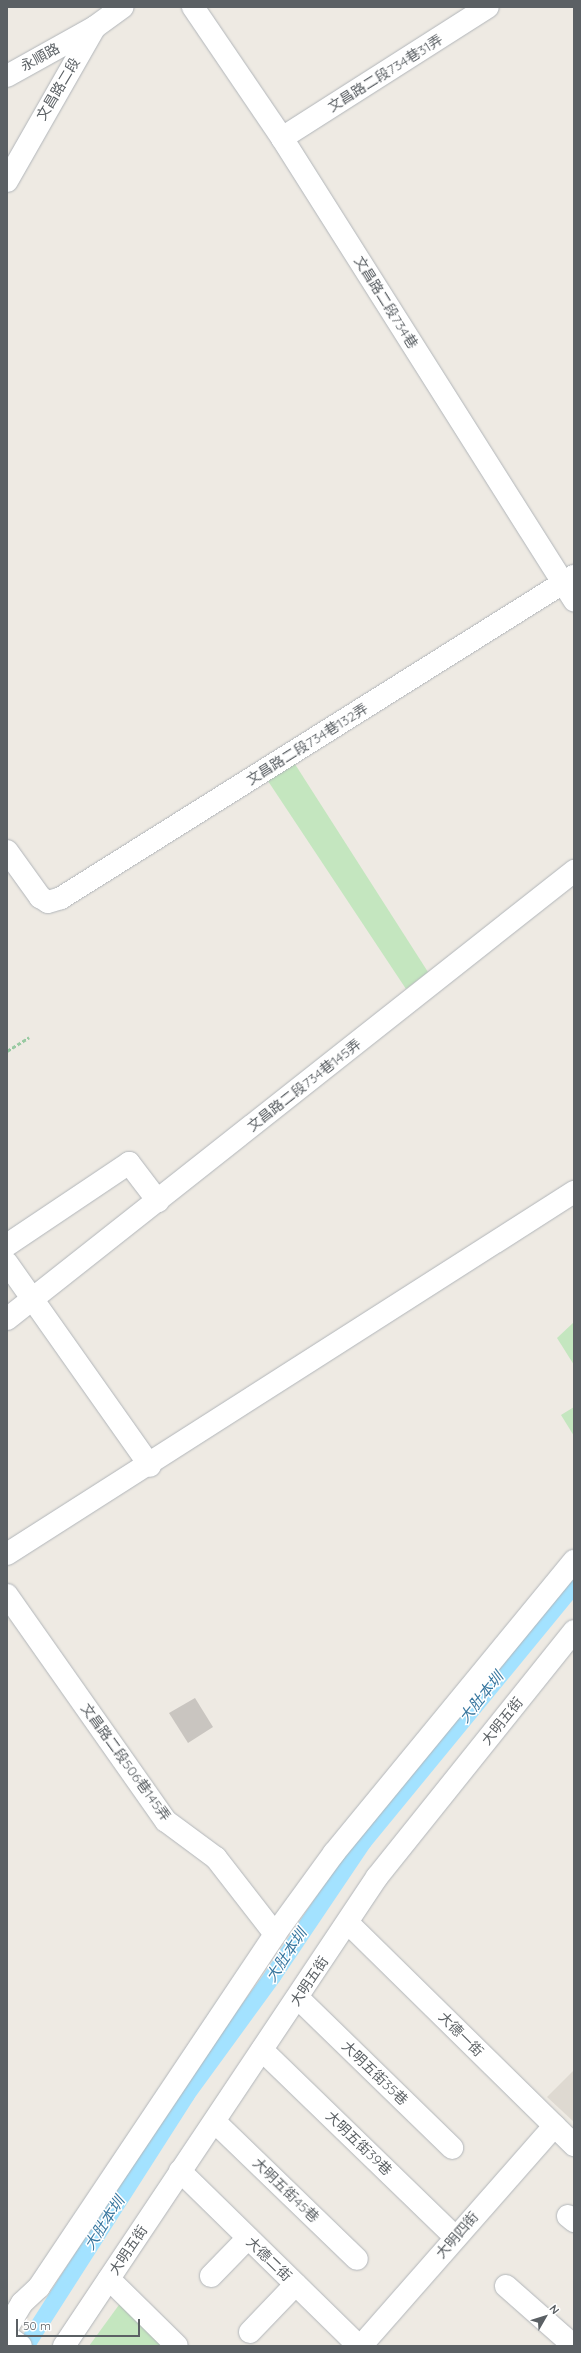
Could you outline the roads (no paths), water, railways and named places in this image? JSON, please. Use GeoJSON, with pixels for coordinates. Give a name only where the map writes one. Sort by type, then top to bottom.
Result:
{"type":"FeatureCollection","features":[{"type":"Feature","properties":{"kind":"street","name":"文昌路二段"},"geometry":{"type":"LineString","coordinates":[[7,181],[95,27],[123,7]]}},
{"type":"Feature","properties":{"kind":"street","name":"文昌路二段734巷"},"geometry":{"type":"LineString","coordinates":[[193,7],[282,138],[570,587]]}},
{"type":"Feature","properties":{"kind":"street","name":"文昌路二段734巷31弄"},"geometry":{"type":"LineString","coordinates":[[282,138],[488,7]]}},
{"type":"Feature","properties":{"kind":"street","name":"永順路"},"geometry":{"type":"LineString","coordinates":[[7,76],[95,27]]}},
{"type":"Feature","properties":{"kind":"street","name":"文昌路二段734巷132弄"},"geometry":{"type":"LineString","coordinates":[[7,851],[40,897],[48,902],[61,898],[570,587]]}},
{"type":"Feature","properties":{"kind":"street","name":"文昌路二段734巷145弄"},"geometry":{"type":"LineString","coordinates":[[7,1319],[574,871]]}},
{"type":"Feature","properties":{"kind":"street"},"geometry":{"type":"LineString","coordinates":[[7,1245],[129,1163],[158,1201]]}},
{"type":"Feature","properties":{"kind":"street"},"geometry":{"type":"LineString","coordinates":[[7,1554],[150,1466],[574,1192]]}},
{"type":"Feature","properties":{"kind":"street"},"geometry":{"type":"LineString","coordinates":[[7,1263],[150,1466]]}},
{"type":"Feature","properties":{"kind":"street"},"geometry":{"type":"LineString","coordinates":[[7,2328],[22,2303],[39,2287],[275,1934],[334,1853],[574,1561]]}},
{"type":"Feature","properties":{"kind":"street","name":"文昌路二段506巷145弄"},"geometry":{"type":"LineString","coordinates":[[7,1595],[166,1821],[216,1858],[275,1934]]}},
{"type":"Feature","properties":{"kind":"street","name":"大明五街"},"geometry":{"type":"LineString","coordinates":[[64,2346],[180,2171],[215,2122],[298,1998],[376,1877],[574,1630]]}},
{"type":"Feature","properties":{"kind":"street","name":"大德一街"},"geometry":{"type":"LineString","coordinates":[[348,1922],[574,2145]]}},
{"type":"Feature","properties":{"kind":"street","name":"大明五街35巷"},"geometry":{"type":"LineString","coordinates":[[298,1998],[452,2148]]}},
{"type":"Feature","properties":{"kind":"street","name":"大明五街39巷"},"geometry":{"type":"LineString","coordinates":[[262,2050],[455,2237]]}},
{"type":"Feature","properties":{"kind":"street","name":"大明五街45巷"},"geometry":{"type":"LineString","coordinates":[[215,2122],[357,2259]]}},
{"type":"Feature","properties":{"kind":"street","name":"大明四街"},"geometry":{"type":"LineString","coordinates":[[360,2346],[554,2126]]}},
{"type":"Feature","properties":{"kind":"street","name":"大德二街"},"geometry":{"type":"LineString","coordinates":[[180,2171],[360,2346]]}},
{"type":"Feature","properties":{"kind":"street"},"geometry":{"type":"LineString","coordinates":[[211,2276],[248,2238]]}},
{"type":"Feature","properties":{"kind":"street"},"geometry":{"type":"LineString","coordinates":[[109,2279],[177,2346]]}},
{"type":"Feature","properties":{"kind":"street"},"geometry":{"type":"LineString","coordinates":[[250,2332],[296,2284]]}},
{"type":"Feature","properties":{"kind":"street"},"geometry":{"type":"LineString","coordinates":[[506,2286],[571,2343]]}},
{"type":"Feature","properties":{"kind":"street"},"geometry":{"type":"LineString","coordinates":[[7,2336],[21,2346]]}},
{"type":"Feature","properties":{"kind":"waterway","name":"大肚本圳"},"geometry":{"type":"LineString","coordinates":[[25,2346],[186,2094],[272,1976],[363,1841],[574,1584]]}}]}
